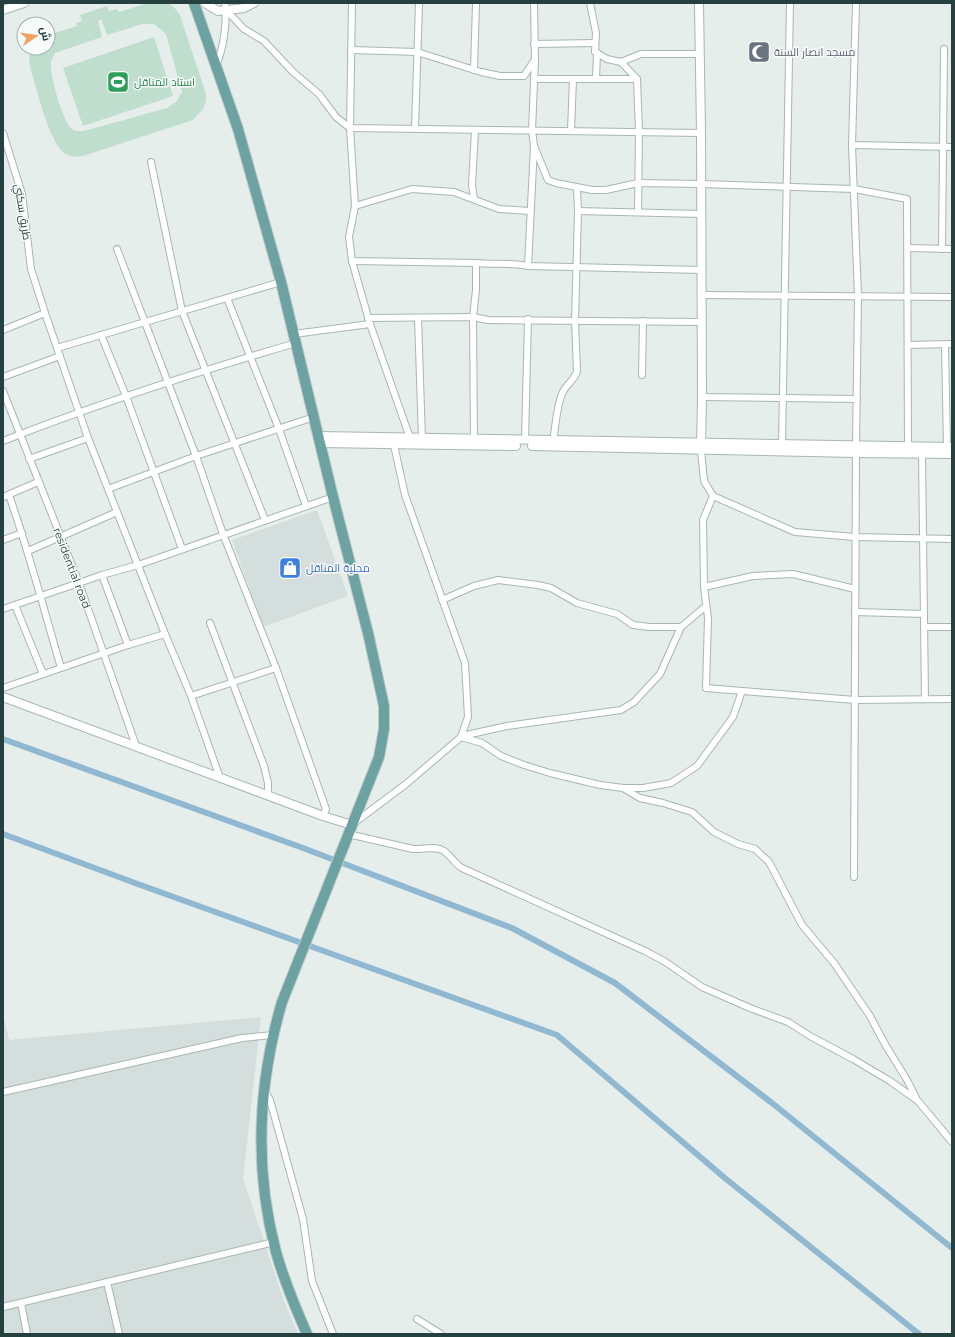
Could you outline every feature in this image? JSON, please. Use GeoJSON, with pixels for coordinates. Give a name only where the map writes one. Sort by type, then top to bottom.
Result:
{"type":"FeatureCollection","features":[{"type":"Feature","properties":{"kind":"main road"},"geometry":{"type":"LineString","coordinates":[[194,3],[238,129],[282,282],[333,496],[368,633],[384,706],[384,729],[379,757],[282,1002],[273,1035],[264,1090],[261,1123],[263,1181],[274,1242],[295,1308],[307,1334]]}},
{"type":"Feature","properties":{"kind":"street"},"geometry":{"type":"LineString","coordinates":[[3,10],[24,3]]}},
{"type":"Feature","properties":{"kind":"street"},"geometry":{"type":"LineString","coordinates":[[205,3],[218,11],[225,7],[244,8],[254,3]]}},
{"type":"Feature","properties":{"kind":"street"},"geometry":{"type":"LineString","coordinates":[[352,3],[350,128],[355,206],[349,237],[352,261],[369,321],[410,438]]}},
{"type":"Feature","properties":{"kind":"street"},"geometry":{"type":"LineString","coordinates":[[415,128],[419,3]]}},
{"type":"Feature","properties":{"kind":"street"},"geometry":{"type":"LineString","coordinates":[[474,70],[476,3]]}},
{"type":"Feature","properties":{"kind":"street"},"geometry":{"type":"LineString","coordinates":[[528,266],[534,146],[532,130],[535,59],[534,3]]}},
{"type":"Feature","properties":{"kind":"street"},"geometry":{"type":"LineString","coordinates":[[590,3],[596,33],[596,79]]}},
{"type":"Feature","properties":{"kind":"street"},"geometry":{"type":"LineString","coordinates":[[699,3],[702,270],[702,397],[700,447],[704,481],[713,496],[795,532],[855,537],[952,539]]}},
{"type":"Feature","properties":{"kind":"street"},"geometry":{"type":"LineString","coordinates":[[782,445],[790,3]]}},
{"type":"Feature","properties":{"kind":"street"},"geometry":{"type":"LineString","coordinates":[[854,877],[855,537],[858,296],[852,145],[856,3]]}},
{"type":"Feature","properties":{"kind":"street"},"geometry":{"type":"LineString","coordinates":[[216,66],[222,52],[225,7]]}},
{"type":"Feature","properties":{"kind":"street"},"geometry":{"type":"LineString","coordinates":[[225,7],[244,29],[264,42],[293,72],[319,94],[336,117],[350,128],[701,133]]}},
{"type":"Feature","properties":{"kind":"street"},"geometry":{"type":"LineString","coordinates":[[534,44],[595,44]]}},
{"type":"Feature","properties":{"kind":"street"},"geometry":{"type":"LineString","coordinates":[[942,249],[944,49]]}},
{"type":"Feature","properties":{"kind":"street"},"geometry":{"type":"LineString","coordinates":[[351,50],[417,52],[474,70],[500,76],[524,76],[535,59]]}},
{"type":"Feature","properties":{"kind":"street"},"geometry":{"type":"LineString","coordinates":[[597,53],[607,59],[621,62],[641,54],[700,54]]}},
{"type":"Feature","properties":{"kind":"street"},"geometry":{"type":"LineString","coordinates":[[621,62],[637,80],[639,132],[638,212]]}},
{"type":"Feature","properties":{"kind":"street"},"geometry":{"type":"LineString","coordinates":[[534,79],[637,80]]}},
{"type":"Feature","properties":{"kind":"street"},"geometry":{"type":"LineString","coordinates":[[571,131],[573,79]]}},
{"type":"Feature","properties":{"kind":"street"},"geometry":{"type":"LineString","coordinates":[[474,199],[472,185],[475,130]]}},
{"type":"Feature","properties":{"kind":"street","name":"طريق سكني"},"geometry":{"type":"LineString","coordinates":[[3,133],[22,194],[31,269],[45,314],[88,438],[191,696],[220,778]]}},
{"type":"Feature","properties":{"kind":"street"},"geometry":{"type":"LineString","coordinates":[[852,145],[952,147]]}},
{"type":"Feature","properties":{"kind":"street"},"geometry":{"type":"LineString","coordinates":[[534,146],[548,180],[577,188],[606,190],[638,183],[854,189],[907,199],[908,447]]}},
{"type":"Feature","properties":{"kind":"street"},"geometry":{"type":"LineString","coordinates":[[151,162],[182,311],[265,520]]}},
{"type":"Feature","properties":{"kind":"street"},"geometry":{"type":"LineString","coordinates":[[553,441],[561,396],[566,386],[574,378],[576,373],[575,321],[578,211],[577,188]]}},
{"type":"Feature","properties":{"kind":"street"},"geometry":{"type":"LineString","coordinates":[[355,206],[412,189],[454,192],[499,209],[530,211]]}},
{"type":"Feature","properties":{"kind":"street"},"geometry":{"type":"LineString","coordinates":[[578,211],[701,214]]}},
{"type":"Feature","properties":{"kind":"street"},"geometry":{"type":"LineString","coordinates":[[908,248],[952,249]]}},
{"type":"Feature","properties":{"kind":"street"},"geometry":{"type":"LineString","coordinates":[[117,249],[196,456],[223,534],[276,668],[326,809],[323,816]]}},
{"type":"Feature","properties":{"kind":"street"},"geometry":{"type":"LineString","coordinates":[[352,261],[476,263],[492,265],[521,264],[528,266],[702,270]]}},
{"type":"Feature","properties":{"kind":"street"},"geometry":{"type":"LineString","coordinates":[[474,440],[473,317],[476,290],[476,263]]}},
{"type":"Feature","properties":{"kind":"street"},"geometry":{"type":"LineString","coordinates":[[57,348],[282,282]]}},
{"type":"Feature","properties":{"kind":"street"},"geometry":{"type":"LineString","coordinates":[[701,295],[952,297]]}},
{"type":"Feature","properties":{"kind":"street"},"geometry":{"type":"LineString","coordinates":[[226,298],[279,429],[306,506]]}},
{"type":"Feature","properties":{"kind":"street"},"geometry":{"type":"LineString","coordinates":[[3,330],[45,314]]}},
{"type":"Feature","properties":{"kind":"street"},"geometry":{"type":"LineString","coordinates":[[3,442],[79,412],[250,356],[295,338],[369,321],[473,317],[488,320],[528,319],[702,322]]}},
{"type":"Feature","properties":{"kind":"street"},"geometry":{"type":"LineString","coordinates":[[418,318],[422,438]]}},
{"type":"Feature","properties":{"kind":"street"},"geometry":{"type":"LineString","coordinates":[[525,440],[528,319]]}},
{"type":"Feature","properties":{"kind":"street"},"geometry":{"type":"LineString","coordinates":[[642,375],[643,321]]}},
{"type":"Feature","properties":{"kind":"street"},"geometry":{"type":"LineString","coordinates":[[101,335],[126,396],[182,550]]}},
{"type":"Feature","properties":{"kind":"street"},"geometry":{"type":"LineString","coordinates":[[908,345],[949,344],[950,449]]}},
{"type":"Feature","properties":{"kind":"street"},"geometry":{"type":"LineString","coordinates":[[3,377],[60,356]]}},
{"type":"Feature","properties":{"kind":"street","name":"residential road"},"geometry":{"type":"LineString","coordinates":[[3,393],[79,583],[136,746]]}},
{"type":"Feature","properties":{"kind":"street"},"geometry":{"type":"LineString","coordinates":[[702,397],[857,399]]}},
{"type":"Feature","properties":{"kind":"street"},"geometry":{"type":"LineString","coordinates":[[108,489],[196,456],[314,417]]}},
{"type":"Feature","properties":{"kind":"street"},"geometry":{"type":"LineString","coordinates":[[30,459],[88,438]]}},
{"type":"Feature","properties":{"kind":"street"},"geometry":{"type":"LineString","coordinates":[[320,440],[422,438],[525,440],[700,447],[782,445],[922,454],[950,449]]}},
{"type":"Feature","properties":{"kind":"street"},"geometry":{"type":"LineString","coordinates":[[320,440],[394,445],[700,447],[856,450],[908,447],[950,449]]}},
{"type":"Feature","properties":{"kind":"street"},"geometry":{"type":"LineString","coordinates":[[350,829],[406,784],[460,737],[468,718],[465,663],[405,495],[394,445]]}},
{"type":"Feature","properties":{"kind":"street"},"geometry":{"type":"LineString","coordinates":[[922,454],[925,699]]}},
{"type":"Feature","properties":{"kind":"street"},"geometry":{"type":"LineString","coordinates":[[38,482],[5,496],[22,533],[28,551],[61,668]]}},
{"type":"Feature","properties":{"kind":"street"},"geometry":{"type":"LineString","coordinates":[[3,609],[102,575],[182,550],[223,534],[333,496]]}},
{"type":"Feature","properties":{"kind":"street"},"geometry":{"type":"LineString","coordinates":[[713,496],[703,520],[704,587],[708,618],[706,688],[855,700],[952,699]]}},
{"type":"Feature","properties":{"kind":"street"},"geometry":{"type":"LineString","coordinates":[[28,551],[117,512]]}},
{"type":"Feature","properties":{"kind":"street"},"geometry":{"type":"LineString","coordinates":[[3,540],[22,533]]}},
{"type":"Feature","properties":{"kind":"street"},"geometry":{"type":"LineString","coordinates":[[704,587],[753,576],[793,574],[855,589]]}},
{"type":"Feature","properties":{"kind":"street"},"geometry":{"type":"LineString","coordinates":[[102,575],[128,645]]}},
{"type":"Feature","properties":{"kind":"street"},"geometry":{"type":"LineString","coordinates":[[442,600],[462,590],[498,580],[551,588],[577,603],[617,614],[633,625],[650,627],[681,627]]}},
{"type":"Feature","properties":{"kind":"street"},"geometry":{"type":"LineString","coordinates":[[15,605],[43,674]]}},
{"type":"Feature","properties":{"kind":"street"},"geometry":{"type":"LineString","coordinates":[[460,737],[507,726],[621,710],[634,702],[660,674],[681,627],[706,606]]}},
{"type":"Feature","properties":{"kind":"street"},"geometry":{"type":"LineString","coordinates":[[855,612],[924,614]]}},
{"type":"Feature","properties":{"kind":"street"},"geometry":{"type":"LineString","coordinates":[[210,623],[264,766],[268,783],[268,795]]}},
{"type":"Feature","properties":{"kind":"street"},"geometry":{"type":"LineString","coordinates":[[924,627],[952,627]]}},
{"type":"Feature","properties":{"kind":"street"},"geometry":{"type":"LineString","coordinates":[[3,688],[103,653],[165,634]]}},
{"type":"Feature","properties":{"kind":"street"},"geometry":{"type":"LineString","coordinates":[[191,696],[276,668]]}},
{"type":"Feature","properties":{"kind":"street"},"geometry":{"type":"LineString","coordinates":[[460,737],[482,743],[501,756],[524,765],[573,779],[623,788],[643,788],[671,783],[697,766],[732,717],[742,691]]}},
{"type":"Feature","properties":{"kind":"street"},"geometry":{"type":"LineString","coordinates":[[3,697],[268,795],[323,816],[350,829],[413,849],[441,849],[462,868],[645,950],[718,995],[788,1022],[816,1040],[870,1068],[906,1091],[918,1101],[952,1142]]}},
{"type":"Feature","properties":{"kind":"street"},"geometry":{"type":"LineString","coordinates":[[623,788],[640,798],[692,812],[714,832],[738,844],[756,849],[769,862],[802,925],[834,963],[870,1016],[918,1101]]}},
{"type":"Feature","properties":{"kind":"street"},"geometry":{"type":"LineString","coordinates":[[3,1092],[242,1038],[273,1035]]}},
{"type":"Feature","properties":{"kind":"street"},"geometry":{"type":"LineString","coordinates":[[264,1090],[270,1100],[303,1219],[312,1281],[333,1334]]}},
{"type":"Feature","properties":{"kind":"street"},"geometry":{"type":"LineString","coordinates":[[3,1307],[274,1242]]}},
{"type":"Feature","properties":{"kind":"street"},"geometry":{"type":"LineString","coordinates":[[107,1282],[119,1334]]}},
{"type":"Feature","properties":{"kind":"street"},"geometry":{"type":"LineString","coordinates":[[21,1303],[27,1334]]}},
{"type":"Feature","properties":{"kind":"street"},"geometry":{"type":"LineString","coordinates":[[417,1319],[440,1334]]}},
{"type":"Feature","properties":{"kind":"shaded area","name":"محلية المناقل"},"geometry":{"type":"Polygon","coordinates":[[[317,510],[348,596],[263,627],[232,540],[317,510]]]}},
{"type":"Feature","properties":{"kind":"shaded area"},"geometry":{"type":"Polygon","coordinates":[[[3,1014],[9,1040],[261,1017],[243,1179],[284,1301],[298,1334],[3,1334],[3,1014]]]}},
{"type":"Feature","properties":{"kind":"green space"},"geometry":{"type":"Polygon","coordinates":[[[148,3],[167,3],[176,10],[180,15],[206,94],[206,101],[203,109],[193,120],[83,156],[69,155],[64,153],[57,144],[47,124],[30,67],[30,56],[53,56],[51,60],[51,68],[57,97],[68,125],[75,131],[84,131],[167,108],[176,102],[182,92],[166,34],[154,24],[143,24],[107,35],[101,19],[98,21],[102,37],[56,53],[56,33],[77,26],[76,23],[82,21],[80,15],[107,6],[109,11],[117,9],[119,12],[148,3]]]}},
{"type":"Feature","properties":{"kind":"green space","name":"استاد المناقل"},"geometry":{"type":"Polygon","coordinates":[[[154,37],[173,96],[83,126],[63,68],[154,37]]]}},
{"type":"Feature","properties":{"kind":"waterway"},"geometry":{"type":"LineString","coordinates":[[3,739],[303,848],[512,928],[615,983],[772,1103],[952,1248]]}},
{"type":"Feature","properties":{"kind":"waterway"},"geometry":{"type":"LineString","coordinates":[[3,834],[557,1035],[726,1179],[919,1334]]}},
{"type":"Feature","properties":{"kind":"place","name":"مسجد انصار السنة"},"geometry":{"type":"Point","coordinates":[759,52]}},
{"type":"Feature","properties":{"kind":"place","name":"استاد المناقل"},"geometry":{"type":"Point","coordinates":[118,82]}},
{"type":"Feature","properties":{"kind":"place","name":"محلية المناقل"},"geometry":{"type":"Point","coordinates":[290,568]}}]}
